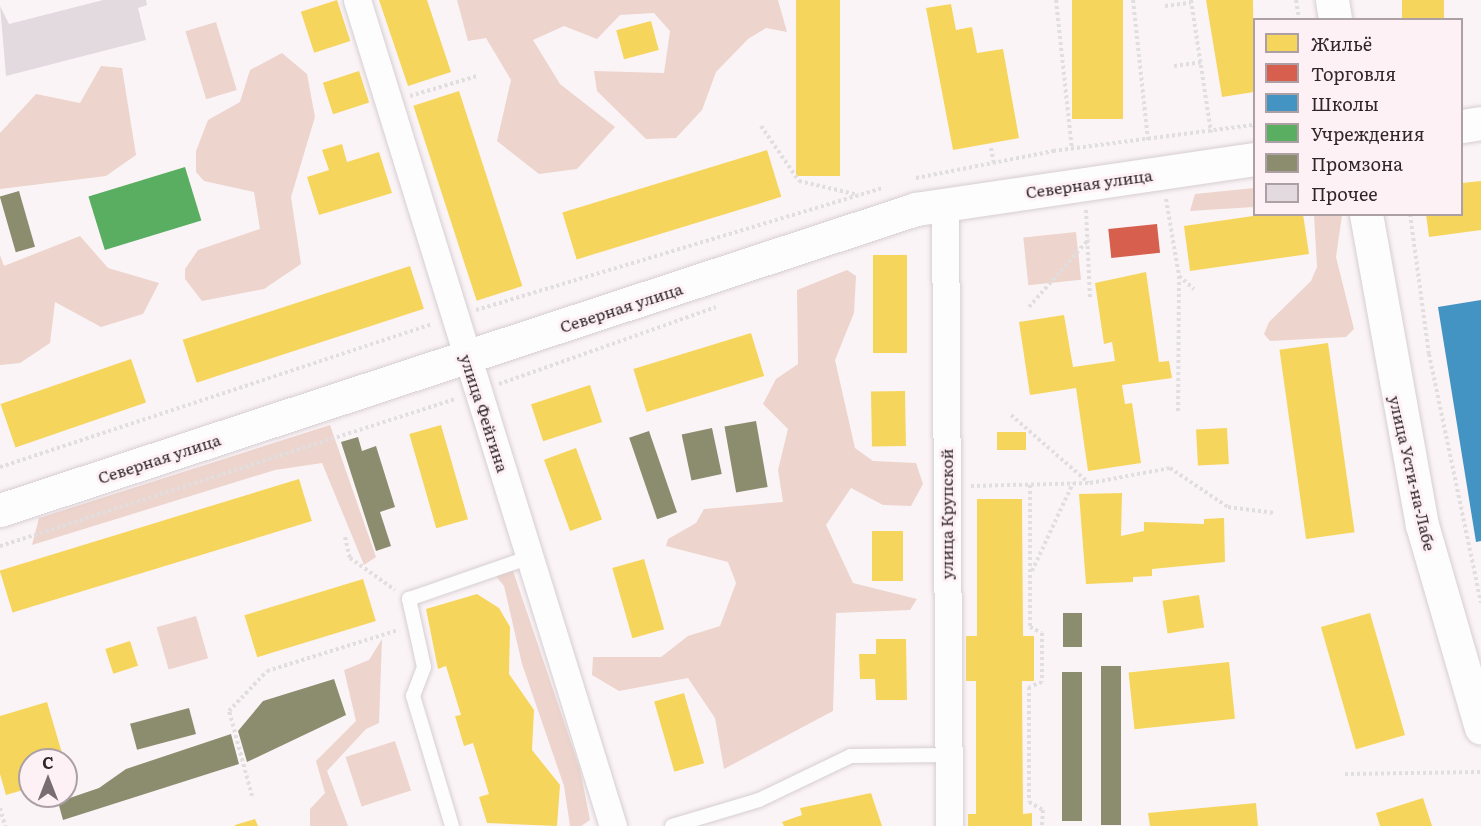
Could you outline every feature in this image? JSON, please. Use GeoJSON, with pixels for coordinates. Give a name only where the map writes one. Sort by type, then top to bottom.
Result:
{"type":"FeatureCollection","features":[{"type":"Feature","properties":{"kind":"street","name":"улица Фейгина"},"geometry":{"type":"LineString","coordinates":[[357,0],[613,826]]}},
{"type":"Feature","properties":{"kind":"street"},"geometry":{"type":"LineString","coordinates":[[1332,0],[1335,18]]}},
{"type":"Feature","properties":{"kind":"street"},"geometry":{"type":"LineString","coordinates":[[1463,126],[1481,123]]}},
{"type":"Feature","properties":{"kind":"street","name":"Северная улица"},"geometry":{"type":"LineString","coordinates":[[0,510],[945,203],[1253,159]]}},
{"type":"Feature","properties":{"kind":"street","name":"улица Крупской"},"geometry":{"type":"LineString","coordinates":[[945,203],[949,826]]}},
{"type":"Feature","properties":{"kind":"street","name":"улица Усти-на-Лабе"},"geometry":{"type":"LineString","coordinates":[[1366,216],[1422,525],[1481,728]]}},
{"type":"Feature","properties":{"kind":"lane"},"geometry":{"type":"LineString","coordinates":[[452,826],[413,696],[424,668],[412,626],[409,598],[530,557]]}},
{"type":"Feature","properties":{"kind":"lane"},"geometry":{"type":"LineString","coordinates":[[672,826],[759,801],[851,756],[948,755]]}},
{"type":"Feature","properties":{"kind":"path"},"geometry":{"type":"LineString","coordinates":[[1056,0],[1072,149]]}},
{"type":"Feature","properties":{"kind":"path"},"geometry":{"type":"LineString","coordinates":[[1133,0],[1148,140]]}},
{"type":"Feature","properties":{"kind":"path"},"geometry":{"type":"LineString","coordinates":[[1296,0],[1299,18]]}},
{"type":"Feature","properties":{"kind":"path"},"geometry":{"type":"LineString","coordinates":[[1165,6],[1191,1],[1211,132]]}},
{"type":"Feature","properties":{"kind":"path"},"geometry":{"type":"LineString","coordinates":[[1174,66],[1201,62]]}},
{"type":"Feature","properties":{"kind":"path"},"geometry":{"type":"LineString","coordinates":[[389,102],[477,76]]}},
{"type":"Feature","properties":{"kind":"path"},"geometry":{"type":"LineString","coordinates":[[761,126],[799,181],[859,195]]}},
{"type":"Feature","properties":{"kind":"path"},"geometry":{"type":"LineString","coordinates":[[991,148],[994,163]]}},
{"type":"Feature","properties":{"kind":"path"},"geometry":{"type":"LineString","coordinates":[[1154,197],[1177,194]]}},
{"type":"Feature","properties":{"kind":"path"},"geometry":{"type":"LineString","coordinates":[[1166,195],[1179,276],[1178,413]]}},
{"type":"Feature","properties":{"kind":"path"},"geometry":{"type":"LineString","coordinates":[[1074,208],[1097,205]]}},
{"type":"Feature","properties":{"kind":"path"},"geometry":{"type":"LineString","coordinates":[[1085,206],[1089,239],[1090,299]]}},
{"type":"Feature","properties":{"kind":"path"},"geometry":{"type":"LineString","coordinates":[[1410,216],[1429,354],[1481,603]]}},
{"type":"Feature","properties":{"kind":"path"},"geometry":{"type":"LineString","coordinates":[[1029,307],[1089,239]]}},
{"type":"Feature","properties":{"kind":"path"},"geometry":{"type":"LineString","coordinates":[[1179,276],[1194,289]]}},
{"type":"Feature","properties":{"kind":"path"},"geometry":{"type":"LineString","coordinates":[[0,546],[478,391],[723,304]]}},
{"type":"Feature","properties":{"kind":"path"},"geometry":{"type":"LineString","coordinates":[[1011,415],[1090,483]]}},
{"type":"Feature","properties":{"kind":"path"},"geometry":{"type":"LineString","coordinates":[[946,487],[1090,483],[1170,468],[1228,507],[1275,513]]}},
{"type":"Feature","properties":{"kind":"path"},"geometry":{"type":"LineString","coordinates":[[1030,574],[1073,483]]}},
{"type":"Feature","properties":{"kind":"path"},"geometry":{"type":"LineString","coordinates":[[1030,484],[1030,627],[1042,633],[1042,682],[1029,687],[1029,802],[1043,810],[1042,826]]}},
{"type":"Feature","properties":{"kind":"path"},"geometry":{"type":"LineString","coordinates":[[345,537],[350,558],[409,598]]}},
{"type":"Feature","properties":{"kind":"path"},"geometry":{"type":"LineString","coordinates":[[252,796],[229,711],[267,670],[412,626]]}},
{"type":"Feature","properties":{"kind":"path"},"geometry":{"type":"LineString","coordinates":[[1345,774],[1481,772]]}},
{"type":"Feature","properties":{"kind":"path"},"geometry":{"type":"LineString","coordinates":[[0,808],[5,826]]}},
{"type":"Feature","properties":{"kind":"shaded area"},"geometry":{"type":"Polygon","coordinates":[[[457,0],[778,0],[787,32],[766,28],[748,39],[716,72],[702,110],[676,138],[646,139],[597,91],[594,71],[664,73],[670,31],[654,13],[620,15],[597,39],[564,26],[533,40],[560,84],[615,127],[577,169],[539,174],[497,141],[511,80],[486,38],[468,41],[457,0]]]}},
{"type":"Feature","properties":{"kind":"shaded area"},"geometry":{"type":"Polygon","coordinates":[[[216,22],[237,90],[206,99],[185,31],[216,22]]]}},
{"type":"Feature","properties":{"kind":"shaded area"},"geometry":{"type":"Polygon","coordinates":[[[282,53],[307,74],[315,117],[291,197],[301,264],[264,289],[202,301],[185,279],[185,269],[198,250],[260,229],[254,192],[204,181],[196,172],[196,151],[208,120],[240,102],[250,70],[282,53]]]}},
{"type":"Feature","properties":{"kind":"shaded area"},"geometry":{"type":"Polygon","coordinates":[[[101,66],[122,68],[136,155],[106,176],[0,189],[0,133],[36,94],[80,103],[101,66]]]}},
{"type":"Feature","properties":{"kind":"shaded area"},"geometry":{"type":"Polygon","coordinates":[[[1253,188],[1253,207],[1190,211],[1195,194],[1253,188]]]}},
{"type":"Feature","properties":{"kind":"shaded area"},"geometry":{"type":"Polygon","coordinates":[[[1314,216],[1342,216],[1336,257],[1354,329],[1346,337],[1270,341],[1264,334],[1269,322],[1311,281],[1317,267],[1314,216]]]}},
{"type":"Feature","properties":{"kind":"shaded area"},"geometry":{"type":"Polygon","coordinates":[[[1076,232],[1081,280],[1028,285],[1023,238],[1076,232]]]}},
{"type":"Feature","properties":{"kind":"shaded area"},"geometry":{"type":"Polygon","coordinates":[[[80,236],[108,268],[159,283],[143,314],[101,327],[55,302],[50,343],[20,363],[0,365],[0,255],[4,266],[80,236]]]}},
{"type":"Feature","properties":{"kind":"shaded area"},"geometry":{"type":"Polygon","coordinates":[[[847,270],[856,276],[854,313],[835,360],[855,448],[873,461],[916,463],[923,484],[911,506],[883,505],[851,488],[826,525],[853,583],[917,599],[910,610],[836,613],[833,711],[724,769],[715,718],[688,678],[619,691],[592,675],[593,657],[661,657],[688,636],[720,626],[736,583],[728,562],[666,546],[668,539],[696,523],[704,509],[783,502],[778,470],[788,429],[763,404],[776,379],[798,364],[797,290],[847,270]]]}},
{"type":"Feature","properties":{"kind":"shaded area"},"geometry":{"type":"Polygon","coordinates":[[[330,425],[376,557],[364,565],[322,463],[275,470],[32,545],[39,518],[330,425]]]}},
{"type":"Feature","properties":{"kind":"shaded area"},"geometry":{"type":"Polygon","coordinates":[[[512,568],[580,769],[590,820],[581,826],[570,826],[564,786],[522,664],[504,586],[495,575],[512,568]]]}},
{"type":"Feature","properties":{"kind":"shaded area"},"geometry":{"type":"Polygon","coordinates":[[[196,616],[208,658],[169,670],[157,627],[196,616]]]}},
{"type":"Feature","properties":{"kind":"shaded area"},"geometry":{"type":"Polygon","coordinates":[[[382,639],[379,723],[366,729],[327,771],[348,826],[310,826],[310,809],[325,793],[316,761],[356,721],[344,670],[369,660],[382,639]]]}},
{"type":"Feature","properties":{"kind":"shaded area"},"geometry":{"type":"Polygon","coordinates":[[[395,741],[411,790],[362,807],[346,757],[395,741]]]}},
{"type":"Feature","properties":{"kind":"building: Жильё"},"geometry":{"type":"Polygon","coordinates":[[[337,0],[350,41],[314,53],[301,12],[337,0]]]}},
{"type":"Feature","properties":{"kind":"building: Жильё"},"geometry":{"type":"Polygon","coordinates":[[[379,0],[427,0],[451,72],[408,86],[379,0]]]}},
{"type":"Feature","properties":{"kind":"building: Жильё"},"geometry":{"type":"Polygon","coordinates":[[[796,0],[840,0],[840,176],[796,176],[796,0]]]}},
{"type":"Feature","properties":{"kind":"building: Жильё"},"geometry":{"type":"Polygon","coordinates":[[[1072,0],[1123,0],[1123,119],[1072,119],[1072,0]]]}},
{"type":"Feature","properties":{"kind":"building: Жильё"},"geometry":{"type":"Polygon","coordinates":[[[1206,0],[1253,0],[1253,92],[1222,97],[1206,0]]]}},
{"type":"Feature","properties":{"kind":"building: Жильё"},"geometry":{"type":"Polygon","coordinates":[[[1402,0],[1444,0],[1444,18],[1402,18],[1402,0]]]}},
{"type":"Feature","properties":{"kind":"building: Жильё"},"geometry":{"type":"Polygon","coordinates":[[[951,4],[956,30],[972,27],[977,53],[1003,49],[1019,138],[953,150],[926,8],[951,4]]]}},
{"type":"Feature","properties":{"kind":"building: Жильё"},"geometry":{"type":"Polygon","coordinates":[[[651,21],[659,50],[624,59],[616,30],[651,21]]]}},
{"type":"Feature","properties":{"kind":"building: Жильё"},"geometry":{"type":"Polygon","coordinates":[[[359,71],[369,102],[333,114],[323,83],[359,71]]]}},
{"type":"Feature","properties":{"kind":"building: Жильё"},"geometry":{"type":"Polygon","coordinates":[[[459,91],[522,286],[477,301],[413,106],[459,91]]]}},
{"type":"Feature","properties":{"kind":"building: Жильё"},"geometry":{"type":"Polygon","coordinates":[[[342,144],[347,162],[379,152],[392,193],[319,215],[307,177],[329,170],[322,150],[342,144]]]}},
{"type":"Feature","properties":{"kind":"building: Жильё"},"geometry":{"type":"Polygon","coordinates":[[[767,150],[781,197],[577,259],[562,213],[767,150]]]}},
{"type":"Feature","properties":{"kind":"building: Жильё"},"geometry":{"type":"Polygon","coordinates":[[[1481,181],[1481,230],[1429,237],[1426,216],[1463,216],[1463,183],[1481,181]]]}},
{"type":"Feature","properties":{"kind":"building: Жильё"},"geometry":{"type":"Polygon","coordinates":[[[1253,216],[1303,216],[1309,254],[1190,271],[1184,226],[1253,216]]]}},
{"type":"Feature","properties":{"kind":"building: Жильё"},"geometry":{"type":"Polygon","coordinates":[[[873,255],[907,255],[907,353],[873,353],[873,255]]]}},
{"type":"Feature","properties":{"kind":"building: Жильё"},"geometry":{"type":"Polygon","coordinates":[[[410,266],[424,309],[197,383],[183,340],[410,266]]]}},
{"type":"Feature","properties":{"kind":"building: Жильё"},"geometry":{"type":"Polygon","coordinates":[[[1146,272],[1159,362],[1169,361],[1172,378],[1122,385],[1125,404],[1132,403],[1141,463],[1088,471],[1076,388],[1030,395],[1019,322],[1064,315],[1073,367],[1115,361],[1112,342],[1104,344],[1095,283],[1146,272]]]}},
{"type":"Feature","properties":{"kind":"building: Жильё"},"geometry":{"type":"Polygon","coordinates":[[[751,333],[764,376],[647,412],[633,369],[751,333]]]}},
{"type":"Feature","properties":{"kind":"building: Жильё"},"geometry":{"type":"Polygon","coordinates":[[[1328,343],[1355,532],[1306,539],[1279,350],[1328,343]]]}},
{"type":"Feature","properties":{"kind":"building: Жильё"},"geometry":{"type":"Polygon","coordinates":[[[131,359],[146,402],[15,447],[1,404],[131,359]]]}},
{"type":"Feature","properties":{"kind":"building: Жильё"},"geometry":{"type":"Polygon","coordinates":[[[590,385],[602,422],[543,441],[531,404],[590,385]]]}},
{"type":"Feature","properties":{"kind":"building: Жильё"},"geometry":{"type":"Polygon","coordinates":[[[905,391],[906,446],[872,447],[871,392],[905,391]]]}},
{"type":"Feature","properties":{"kind":"building: Жильё"},"geometry":{"type":"Polygon","coordinates":[[[441,425],[468,519],[436,528],[409,434],[441,425]]]}},
{"type":"Feature","properties":{"kind":"building: Жильё"},"geometry":{"type":"Polygon","coordinates":[[[1227,428],[1229,464],[1198,466],[1196,430],[1227,428]]]}},
{"type":"Feature","properties":{"kind":"building: Жильё"},"geometry":{"type":"Polygon","coordinates":[[[997,432],[1026,432],[1026,450],[997,450],[997,432]]]}},
{"type":"Feature","properties":{"kind":"building: Жильё"},"geometry":{"type":"Polygon","coordinates":[[[576,448],[602,519],[570,531],[544,460],[576,448]]]}},
{"type":"Feature","properties":{"kind":"building: Жильё"},"geometry":{"type":"Polygon","coordinates":[[[299,479],[312,521],[13,613],[0,570],[299,479]]]}},
{"type":"Feature","properties":{"kind":"building: Жильё"},"geometry":{"type":"Polygon","coordinates":[[[1122,493],[1121,536],[1144,531],[1144,522],[1204,524],[1204,519],[1224,518],[1225,562],[1152,569],[1152,576],[1133,577],[1133,582],[1086,584],[1079,494],[1122,493]]]}},
{"type":"Feature","properties":{"kind":"building: Жильё"},"geometry":{"type":"Polygon","coordinates":[[[977,499],[1022,499],[1023,636],[1034,636],[1034,681],[1022,681],[1023,814],[1032,813],[1032,826],[968,826],[968,814],[976,814],[976,681],[966,681],[966,636],[977,636],[977,499]]]}},
{"type":"Feature","properties":{"kind":"building: Жильё"},"geometry":{"type":"Polygon","coordinates":[[[872,531],[903,531],[903,581],[872,581],[872,531]]]}},
{"type":"Feature","properties":{"kind":"building: Жильё"},"geometry":{"type":"Polygon","coordinates":[[[644,559],[664,629],[632,638],[612,568],[644,559]]]}},
{"type":"Feature","properties":{"kind":"building: Жильё"},"geometry":{"type":"Polygon","coordinates":[[[363,579],[376,621],[257,657],[244,615],[363,579]]]}},
{"type":"Feature","properties":{"kind":"building: Жильё"},"geometry":{"type":"Polygon","coordinates":[[[477,594],[499,608],[510,627],[509,674],[534,710],[532,750],[560,785],[557,826],[487,823],[479,797],[489,794],[473,743],[464,746],[455,716],[461,715],[446,666],[438,669],[426,609],[477,594]]]}},
{"type":"Feature","properties":{"kind":"building: Жильё"},"geometry":{"type":"Polygon","coordinates":[[[1199,595],[1204,628],[1168,633],[1162,601],[1199,595]]]}},
{"type":"Feature","properties":{"kind":"building: Жильё"},"geometry":{"type":"Polygon","coordinates":[[[1370,613],[1405,735],[1356,749],[1321,627],[1370,613]]]}},
{"type":"Feature","properties":{"kind":"building: Жильё"},"geometry":{"type":"Polygon","coordinates":[[[876,639],[906,639],[907,700],[876,700],[875,679],[860,679],[859,654],[876,654],[876,639]]]}},
{"type":"Feature","properties":{"kind":"building: Жильё"},"geometry":{"type":"Polygon","coordinates":[[[130,641],[138,666],[113,674],[105,649],[130,641]]]}},
{"type":"Feature","properties":{"kind":"building: Жильё"},"geometry":{"type":"Polygon","coordinates":[[[1229,662],[1235,719],[1135,729],[1129,673],[1229,662]]]}},
{"type":"Feature","properties":{"kind":"building: Жильё"},"geometry":{"type":"Polygon","coordinates":[[[684,693],[704,763],[674,772],[654,702],[684,693]]]}},
{"type":"Feature","properties":{"kind":"building: Жильё"},"geometry":{"type":"Polygon","coordinates":[[[47,702],[60,748],[18,748],[18,792],[6,795],[0,774],[0,716],[47,702]]]}},
{"type":"Feature","properties":{"kind":"building: Жильё"},"geometry":{"type":"Polygon","coordinates":[[[871,793],[882,826],[784,826],[782,822],[802,815],[800,808],[871,793]]]}},
{"type":"Feature","properties":{"kind":"building: Жильё"},"geometry":{"type":"Polygon","coordinates":[[[1423,798],[1432,826],[1380,826],[1376,813],[1423,798]]]}},
{"type":"Feature","properties":{"kind":"building: Жильё"},"geometry":{"type":"Polygon","coordinates":[[[1256,803],[1258,826],[1150,826],[1148,813],[1256,803]]]}},
{"type":"Feature","properties":{"kind":"building: Жильё"},"geometry":{"type":"Polygon","coordinates":[[[255,819],[258,826],[235,826],[235,825],[255,819]]]}},
{"type":"Feature","properties":{"kind":"building: Торговля"},"geometry":{"type":"Polygon","coordinates":[[[1157,224],[1160,253],[1111,258],[1108,229],[1157,224]]]}},
{"type":"Feature","properties":{"kind":"building: Школы"},"geometry":{"type":"Polygon","coordinates":[[[1481,300],[1481,541],[1476,542],[1438,307],[1481,300]]]}},
{"type":"Feature","properties":{"kind":"building: Учреждения"},"geometry":{"type":"Polygon","coordinates":[[[185,167],[201,221],[105,250],[88,197],[185,167]]]}},
{"type":"Feature","properties":{"kind":"building: Промзона"},"geometry":{"type":"Polygon","coordinates":[[[19,191],[35,247],[16,252],[0,196],[19,191]]]}},
{"type":"Feature","properties":{"kind":"building: Промзона"},"geometry":{"type":"Polygon","coordinates":[[[756,421],[768,487],[736,493],[724,427],[756,421]]]}},
{"type":"Feature","properties":{"kind":"building: Промзона"},"geometry":{"type":"Polygon","coordinates":[[[712,428],[722,474],[691,480],[682,434],[712,428]]]}},
{"type":"Feature","properties":{"kind":"building: Промзона"},"geometry":{"type":"Polygon","coordinates":[[[649,431],[677,512],[657,519],[629,438],[649,431]]]}},
{"type":"Feature","properties":{"kind":"building: Промзона"},"geometry":{"type":"Polygon","coordinates":[[[358,437],[362,451],[376,446],[395,507],[380,512],[391,546],[376,551],[341,442],[358,437]]]}},
{"type":"Feature","properties":{"kind":"building: Промзона"},"geometry":{"type":"Polygon","coordinates":[[[1063,613],[1082,613],[1082,647],[1063,647],[1063,613]]]}},
{"type":"Feature","properties":{"kind":"building: Промзона"},"geometry":{"type":"Polygon","coordinates":[[[1101,666],[1121,666],[1121,825],[1101,825],[1101,666]]]}},
{"type":"Feature","properties":{"kind":"building: Промзона"},"geometry":{"type":"Polygon","coordinates":[[[1062,672],[1082,672],[1082,821],[1062,821],[1062,672]]]}},
{"type":"Feature","properties":{"kind":"building: Промзона"},"geometry":{"type":"Polygon","coordinates":[[[334,679],[346,715],[247,762],[238,731],[263,701],[334,679]]]}},
{"type":"Feature","properties":{"kind":"building: Промзона"},"geometry":{"type":"Polygon","coordinates":[[[189,708],[196,734],[137,750],[130,724],[189,708]]]}},
{"type":"Feature","properties":{"kind":"building: Промзона"},"geometry":{"type":"Polygon","coordinates":[[[231,734],[239,764],[63,820],[60,808],[78,808],[78,795],[99,788],[126,769],[231,734]]]}},
{"type":"Feature","properties":{"kind":"building: Прочее"},"geometry":{"type":"Polygon","coordinates":[[[103,0],[146,0],[147,5],[138,8],[146,40],[6,76],[0,6],[9,24],[103,0]]]}}]}
